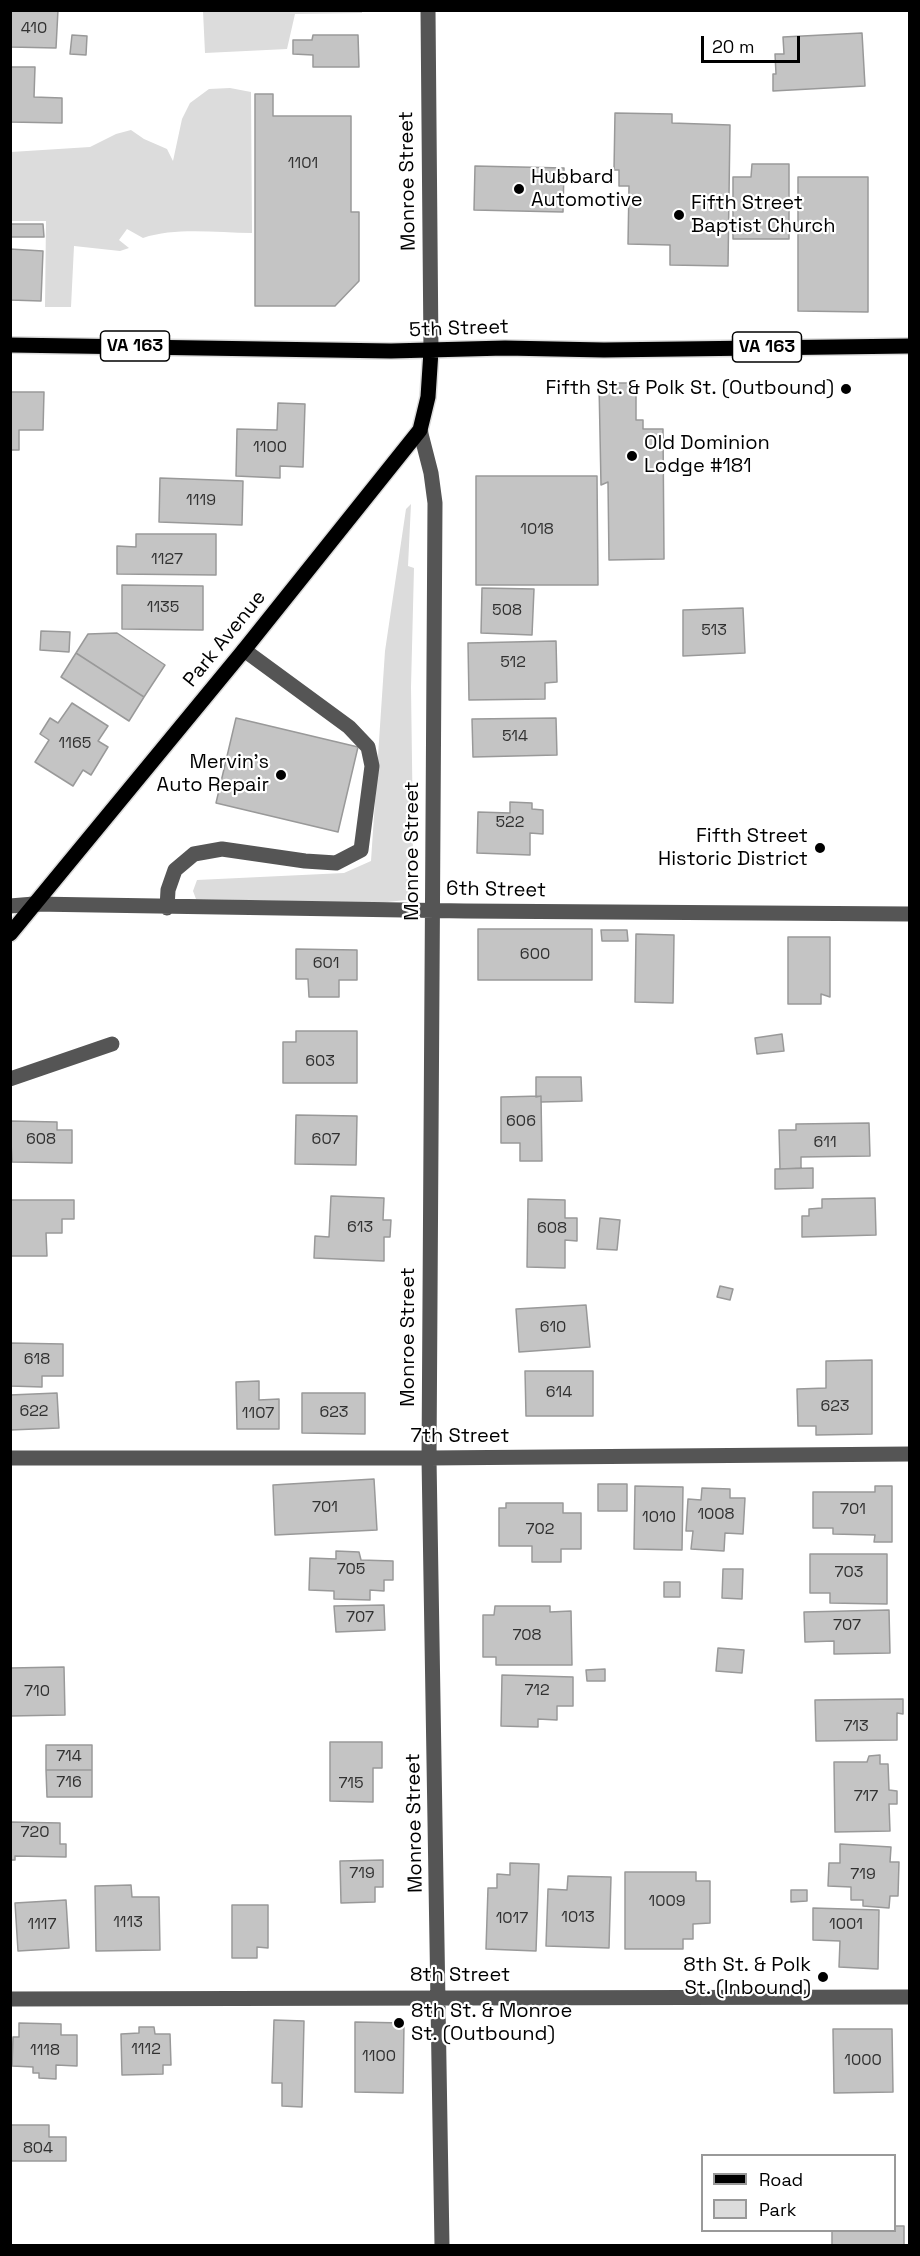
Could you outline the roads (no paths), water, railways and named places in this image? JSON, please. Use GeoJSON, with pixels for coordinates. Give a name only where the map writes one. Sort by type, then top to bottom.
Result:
{"type":"FeatureCollection","features":[{"type":"Feature","properties":{"kind":"main road","name":"5th Street"},"geometry":{"type":"LineString","coordinates":[[10,345],[430,351],[505,348],[604,350],[909,346]]}},
{"type":"Feature","properties":{"kind":"main road","name":"Park Avenue"},"geometry":{"type":"LineString","coordinates":[[10,934],[244,650],[420,430],[428,397],[430,351]]}},
{"type":"Feature","properties":{"kind":"street","name":"Monroe Street"},"geometry":{"type":"LineString","coordinates":[[428,10],[430,351]]}},
{"type":"Feature","properties":{"kind":"street","name":"Monroe Street"},"geometry":{"type":"LineString","coordinates":[[420,430],[431,473],[435,504],[429,1458],[442,2246]]}},
{"type":"Feature","properties":{"kind":"street"},"geometry":{"type":"LineString","coordinates":[[167,908],[168,890],[176,870],[194,855],[222,849],[304,861],[336,863],[362,850],[372,766],[368,747],[349,727],[244,650]]}},
{"type":"Feature","properties":{"kind":"street","name":"6th Street"},"geometry":{"type":"LineString","coordinates":[[10,906],[34,904],[167,908],[909,914]]}},
{"type":"Feature","properties":{"kind":"street"},"geometry":{"type":"LineString","coordinates":[[10,1080],[112,1044]]}},
{"type":"Feature","properties":{"kind":"street","name":"7th Street"},"geometry":{"type":"LineString","coordinates":[[10,1458],[909,1455]]}},
{"type":"Feature","properties":{"kind":"street","name":"8th Street"},"geometry":{"type":"LineString","coordinates":[[10,1999],[909,1997]]}},
{"type":"Feature","properties":{"kind":"place","name":"Hubbard Automotive"},"geometry":{"type":"Point","coordinates":[519,189]}},
{"type":"Feature","properties":{"kind":"place","name":"Fifth Street Baptist Church"},"geometry":{"type":"Point","coordinates":[679,215]}},
{"type":"Feature","properties":{"kind":"place","name":"Fifth St. & Polk St. (Outbound)"},"geometry":{"type":"Point","coordinates":[846,389]}},
{"type":"Feature","properties":{"kind":"place","name":"Old Dominion Lodge #181"},"geometry":{"type":"Point","coordinates":[632,456]}},
{"type":"Feature","properties":{"kind":"place","name":"Mervin's Auto Repair"},"geometry":{"type":"Point","coordinates":[281,775]}},
{"type":"Feature","properties":{"kind":"place","name":"Fifth Street Historic District"},"geometry":{"type":"Point","coordinates":[820,848]}},
{"type":"Feature","properties":{"kind":"place","name":"8th St. & Polk St. (Inbound)"},"geometry":{"type":"Point","coordinates":[823,1977]}},
{"type":"Feature","properties":{"kind":"place","name":"8th St. & Monroe St. (Outbound)"},"geometry":{"type":"Point","coordinates":[399,2023]}}]}
